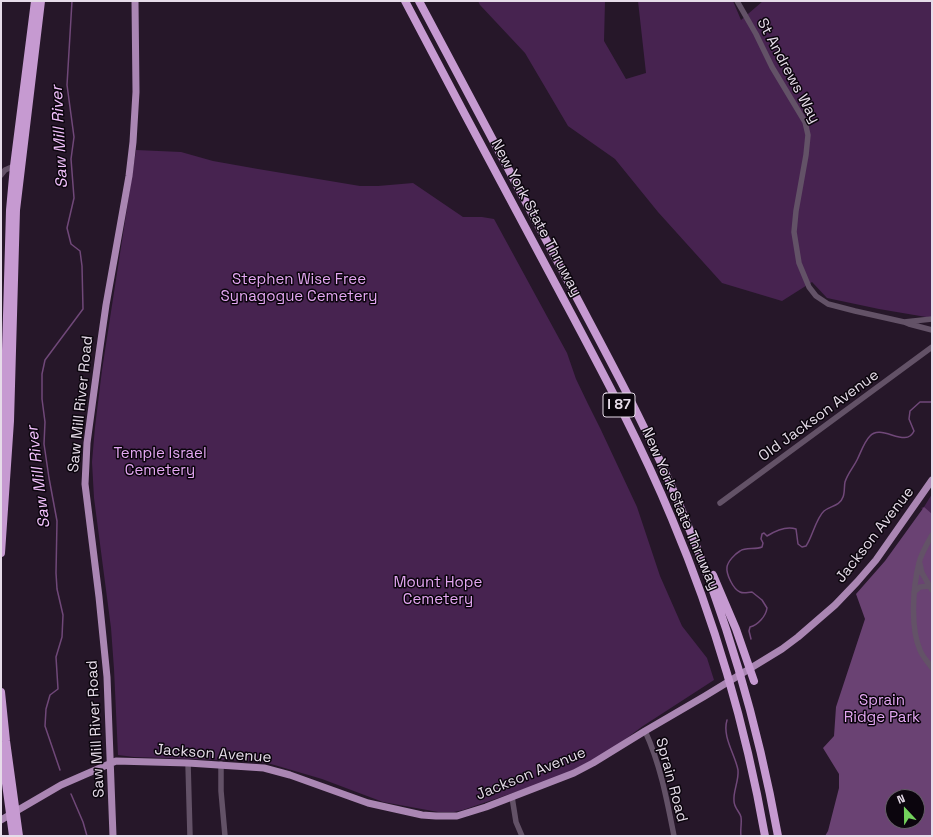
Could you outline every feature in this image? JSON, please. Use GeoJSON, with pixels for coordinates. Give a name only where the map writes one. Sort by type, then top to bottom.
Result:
{"type":"FeatureCollection","features":[{"type":"Feature","properties":{"kind":"highway"},"geometry":{"type":"LineString","coordinates":[[1,475],[6,381],[8,239],[14,166],[35,1]]}},
{"type":"Feature","properties":{"kind":"highway"},"geometry":{"type":"LineString","coordinates":[[1,553],[10,421],[16,210],[41,1]]}},
{"type":"Feature","properties":{"kind":"highway","name":"New York State Thruway"},"geometry":{"type":"LineString","coordinates":[[405,1],[619,404],[667,505],[699,588],[726,672],[749,757],[765,836]]}},
{"type":"Feature","properties":{"kind":"highway","name":"New York State Thruway"},"geometry":{"type":"LineString","coordinates":[[419,1],[630,399],[689,527],[714,593],[741,676],[763,762],[778,836]]}},
{"type":"Feature","properties":{"kind":"highway"},"geometry":{"type":"LineString","coordinates":[[689,527],[732,619],[754,681]]}},
{"type":"Feature","properties":{"kind":"highway"},"geometry":{"type":"LineString","coordinates":[[1,692],[19,836]]}},
{"type":"Feature","properties":{"kind":"highway"},"geometry":{"type":"LineString","coordinates":[[1,746],[13,836]]}},
{"type":"Feature","properties":{"kind":"main road","name":"Saw Mill River Road"},"geometry":{"type":"LineString","coordinates":[[113,836],[111,763],[104,636],[85,484],[87,442],[99,354],[106,305],[129,176],[133,142],[136,92],[135,1]]}},
{"type":"Feature","properties":{"kind":"main road","name":"Jackson Avenue"},"geometry":{"type":"LineString","coordinates":[[1,820],[61,785],[116,761],[221,764],[258,768],[278,771],[368,803],[422,815],[457,816],[474,811],[574,773],[593,763],[644,731],[763,662],[798,637],[834,605],[876,560],[932,480]]}},
{"type":"Feature","properties":{"kind":"street","name":"St Andrews Way"},"geometry":{"type":"LineString","coordinates":[[737,1],[756,34],[772,67],[799,110],[808,135],[794,232],[799,263],[809,287],[816,296],[828,304],[932,330]]}},
{"type":"Feature","properties":{"kind":"street"},"geometry":{"type":"LineString","coordinates":[[1,175],[5,170],[14,166]]}},
{"type":"Feature","properties":{"kind":"street"},"geometry":{"type":"LineString","coordinates":[[925,329],[930,321]]}},
{"type":"Feature","properties":{"kind":"street","name":"St Andrews Way"},"geometry":{"type":"LineString","coordinates":[[904,322],[930,321]]}},
{"type":"Feature","properties":{"kind":"street","name":"Old Jackson Avenue"},"geometry":{"type":"LineString","coordinates":[[720,503],[932,347]]}},
{"type":"Feature","properties":{"kind":"street"},"geometry":{"type":"LineString","coordinates":[[932,535],[919,562],[914,592],[914,623],[916,640],[920,651],[932,668]]}},
{"type":"Feature","properties":{"kind":"street"},"geometry":{"type":"LineString","coordinates":[[919,562],[922,574],[931,588]]}},
{"type":"Feature","properties":{"kind":"street"},"geometry":{"type":"LineString","coordinates":[[914,592],[920,587],[931,588]]}},
{"type":"Feature","properties":{"kind":"street","name":"Sprain Road"},"geometry":{"type":"LineString","coordinates":[[644,731],[652,746],[658,765],[674,836]]}},
{"type":"Feature","properties":{"kind":"street"},"geometry":{"type":"LineString","coordinates":[[188,763],[190,836]]}},
{"type":"Feature","properties":{"kind":"street"},"geometry":{"type":"LineString","coordinates":[[221,764],[221,791],[225,836]]}},
{"type":"Feature","properties":{"kind":"street"},"geometry":{"type":"LineString","coordinates":[[512,797],[516,822],[522,836]]}},
{"type":"Feature","properties":{"kind":"green space"},"geometry":{"type":"Polygon","coordinates":[[[478,1],[605,1],[604,41],[626,79],[646,73],[638,1],[733,1],[741,20],[763,1],[932,1],[932,318],[827,298],[812,282],[782,301],[722,283],[658,212],[615,159],[568,126],[525,53],[478,1]]]}},
{"type":"Feature","properties":{"kind":"green space","name":"Mount Hope Cemetery"},"geometry":{"type":"Polygon","coordinates":[[[136,150],[181,152],[213,161],[360,186],[413,183],[463,217],[482,217],[494,219],[567,353],[576,379],[637,507],[660,576],[682,626],[707,658],[714,680],[643,726],[616,746],[571,773],[454,812],[438,812],[383,802],[322,779],[271,764],[253,761],[134,757],[118,755],[111,628],[94,498],[92,462],[102,370],[136,150]]]}},
{"type":"Feature","properties":{"kind":"green space"},"geometry":{"type":"Polygon","coordinates":[[[932,494],[932,515],[921,508],[924,507],[932,494]]]}},
{"type":"Feature","properties":{"kind":"green space","name":"Sprain Ridge Park"},"geometry":{"type":"Polygon","coordinates":[[[924,507],[932,514],[932,836],[825,836],[828,831],[839,788],[839,774],[823,748],[834,736],[836,707],[865,619],[856,594],[885,561],[924,507]]]}},
{"type":"Feature","properties":{"kind":"waterway","name":"Saw Mill River"},"geometry":{"type":"LineString","coordinates":[[60,770],[45,726],[46,709],[50,695],[58,689],[56,657],[62,637],[63,615],[57,589],[57,521],[44,444],[45,422],[42,399],[42,374],[45,360],[83,309],[82,266],[80,251],[71,244],[67,228],[74,198],[71,159],[74,137],[67,85],[72,1]]}},
{"type":"Feature","properties":{"kind":"waterway"},"geometry":{"type":"LineString","coordinates":[[751,639],[749,631],[750,627],[761,620],[767,608],[762,600],[752,592],[742,593],[735,588],[730,581],[727,570],[730,560],[742,550],[762,547],[762,534],[764,533],[767,536],[785,529],[796,529],[798,544],[802,547],[806,546],[821,514],[826,509],[842,500],[846,479],[868,438],[875,433],[880,432],[905,438],[910,436],[914,431],[909,419],[910,411],[920,402],[932,402]]}},
{"type":"Feature","properties":{"kind":"waterway"},"geometry":{"type":"LineString","coordinates":[[727,720],[727,739],[738,770],[734,801],[741,817],[741,836]]}},
{"type":"Feature","properties":{"kind":"waterway","name":"Saw Mill River"},"geometry":{"type":"LineString","coordinates":[[71,794],[83,822],[87,836]]}},
{"type":"Feature","properties":{"kind":"park label","name":"Stephen Wise Free Synagogue Cemetery"},"geometry":{"type":"Point","coordinates":[299,288]}},
{"type":"Feature","properties":{"kind":"park label","name":"Temple Israel Cemetery"},"geometry":{"type":"Point","coordinates":[160,462]}}]}
